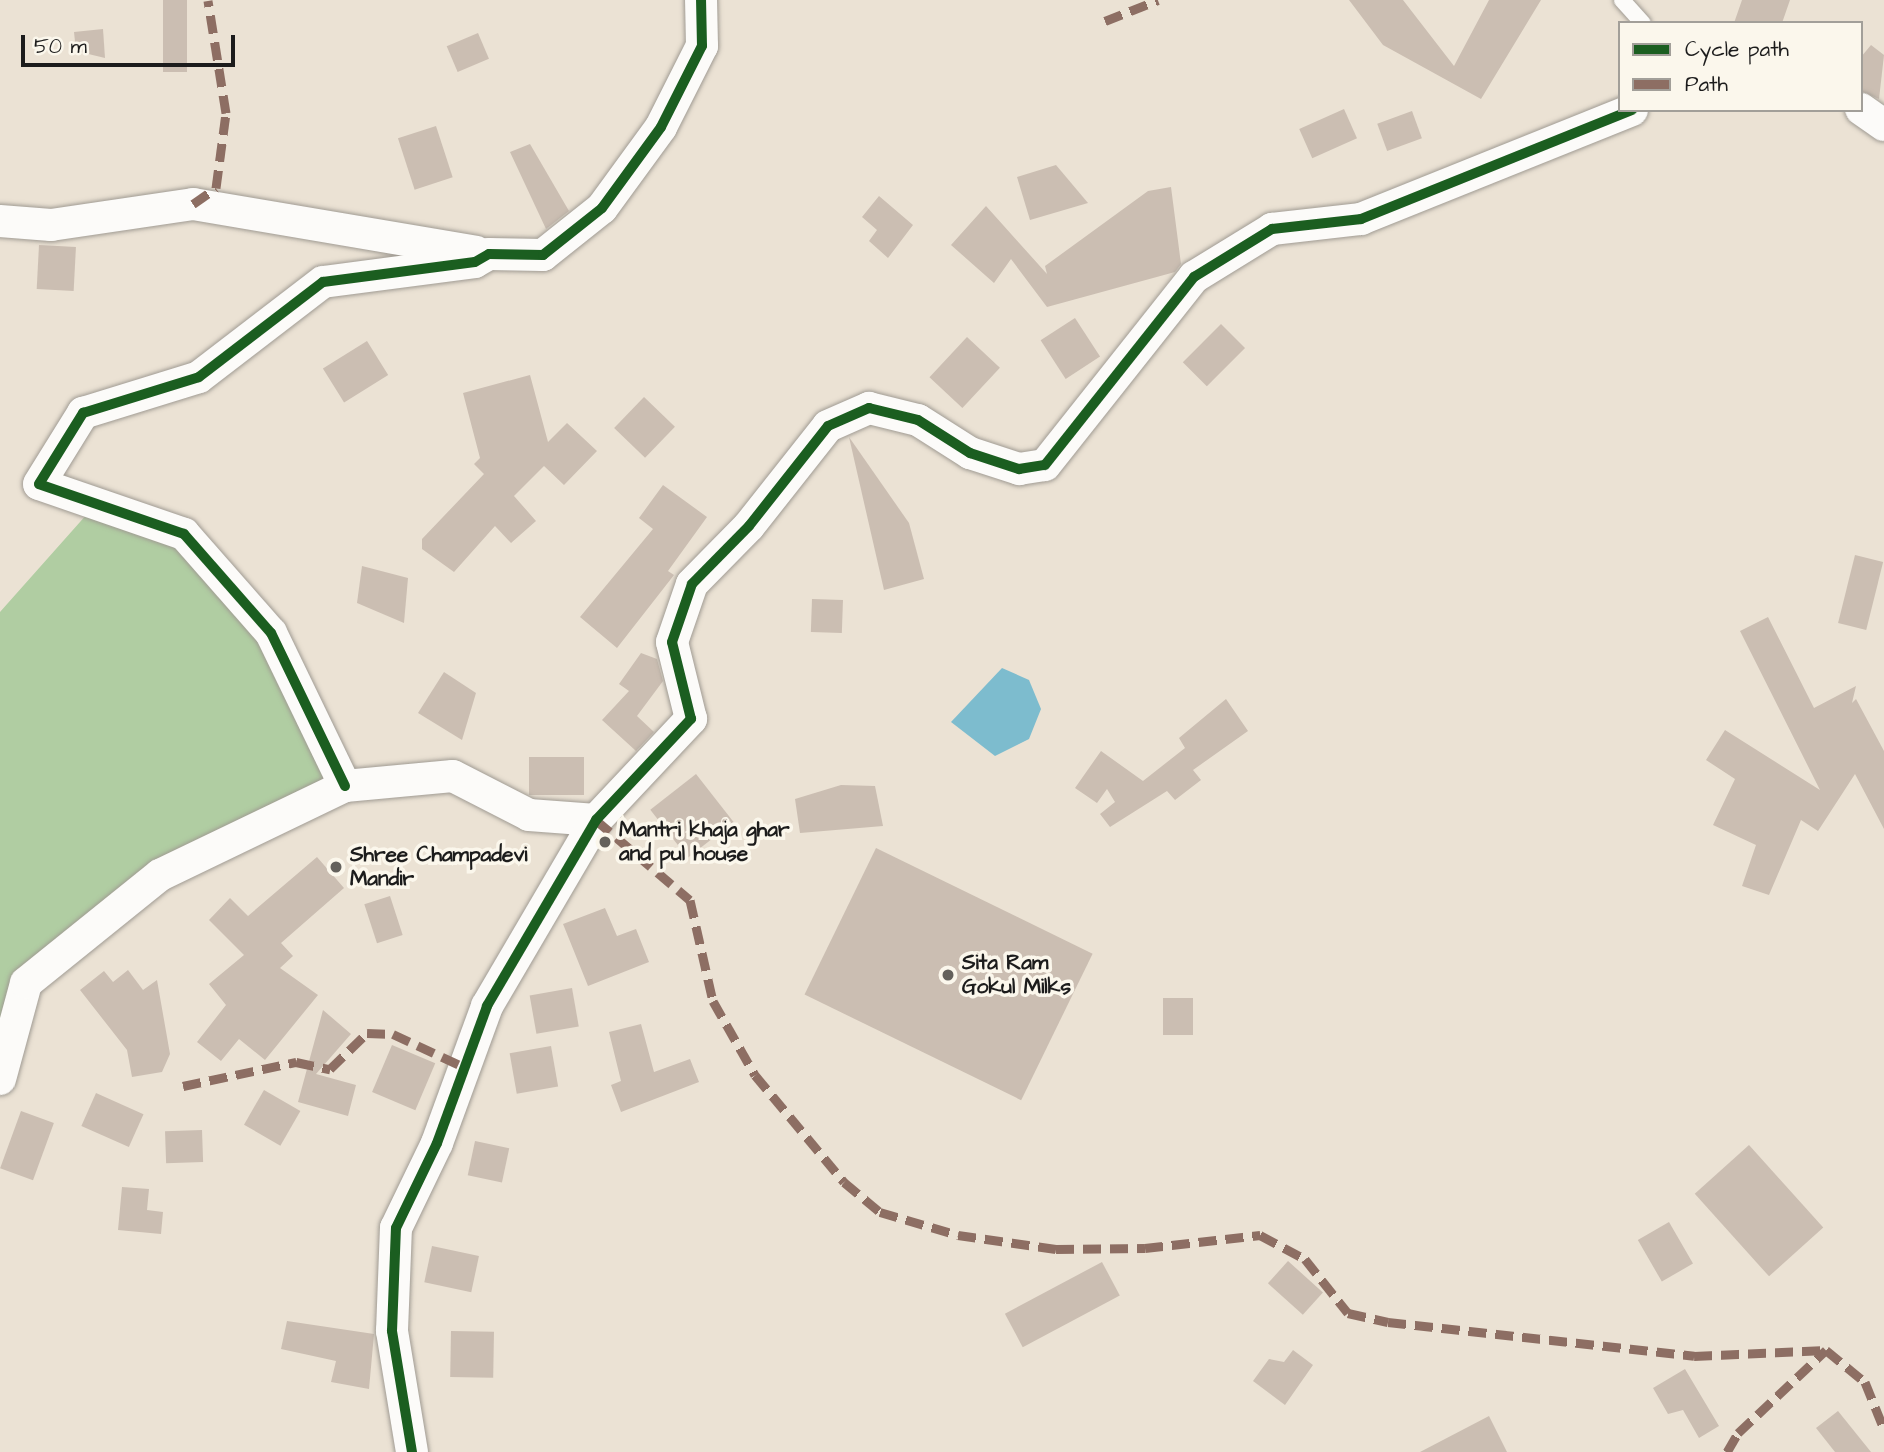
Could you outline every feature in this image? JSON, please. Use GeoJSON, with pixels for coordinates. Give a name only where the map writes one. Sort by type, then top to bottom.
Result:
{"type":"FeatureCollection","features":[{"type":"Feature","properties":{"kind":"street"},"geometry":{"type":"LineString","coordinates":[[0,221],[51,225],[193,204],[489,254],[543,256],[602,208],[661,127],[702,46],[701,0]]}},
{"type":"Feature","properties":{"kind":"street"},"geometry":{"type":"LineString","coordinates":[[1863,110],[1884,125]]}},
{"type":"Feature","properties":{"kind":"street"},"geometry":{"type":"LineString","coordinates":[[412,1452],[392,1331],[396,1228],[437,1143],[487,1006],[596,820],[691,719],[672,642],[692,584],[749,526],[828,426],[869,408],[918,420],[970,453],[1019,469],[1045,465],[1194,277],[1272,229],[1361,219],[1627,112]]}},
{"type":"Feature","properties":{"kind":"street"},"geometry":{"type":"LineString","coordinates":[[345,786],[271,633],[184,534],[39,484],[83,413],[199,377],[323,282],[475,262],[489,254]]}},
{"type":"Feature","properties":{"kind":"street"},"geometry":{"type":"LineString","coordinates":[[0,1079],[26,983],[160,876],[345,786],[453,776],[529,815],[596,820]]}},
{"type":"Feature","properties":{"kind":"lane"},"geometry":{"type":"LineString","coordinates":[[1622,0],[1641,21]]}},
{"type":"Feature","properties":{"kind":"green space"},"geometry":{"type":"Polygon","coordinates":[[[96,504],[178,545],[258,637],[345,786],[22,972],[0,1049],[0,612],[96,504]]]}},
{"type":"Feature","properties":{"kind":"water"},"geometry":{"type":"Polygon","coordinates":[[[1002,668],[1029,680],[1041,709],[1029,739],[995,756],[951,722],[1002,668]]]}},
{"type":"Feature","properties":{"kind":"building"},"geometry":{"type":"Polygon","coordinates":[[[163,0],[187,0],[187,72],[163,72],[163,0]]]}},
{"type":"Feature","properties":{"kind":"building"},"geometry":{"type":"Polygon","coordinates":[[[1349,0],[1403,0],[1454,66],[1489,0],[1541,0],[1481,99],[1383,45],[1349,0]]]}},
{"type":"Feature","properties":{"kind":"building"},"geometry":{"type":"Polygon","coordinates":[[[1742,0],[1790,0],[1783,21],[1735,21],[1742,0]]]}},
{"type":"Feature","properties":{"kind":"building"},"geometry":{"type":"Polygon","coordinates":[[[103,29],[105,58],[76,51],[74,32],[103,29]]]}},
{"type":"Feature","properties":{"kind":"building"},"geometry":{"type":"Polygon","coordinates":[[[478,33],[489,59],[458,72],[447,46],[478,33]]]}},
{"type":"Feature","properties":{"kind":"building"},"geometry":{"type":"Polygon","coordinates":[[[1871,45],[1884,55],[1879,99],[1863,92],[1863,55],[1871,45]]]}},
{"type":"Feature","properties":{"kind":"building"},"geometry":{"type":"Polygon","coordinates":[[[1344,109],[1357,138],[1312,158],[1299,129],[1344,109]]]}},
{"type":"Feature","properties":{"kind":"building"},"geometry":{"type":"Polygon","coordinates":[[[1412,111],[1422,138],[1387,151],[1377,124],[1412,111]]]}},
{"type":"Feature","properties":{"kind":"building"},"geometry":{"type":"Polygon","coordinates":[[[436,126],[453,177],[415,190],[398,138],[436,126]]]}},
{"type":"Feature","properties":{"kind":"building"},"geometry":{"type":"Polygon","coordinates":[[[530,144],[569,211],[546,229],[510,152],[530,144]]]}},
{"type":"Feature","properties":{"kind":"building"},"geometry":{"type":"Polygon","coordinates":[[[1056,165],[1088,203],[1030,220],[1017,177],[1056,165]]]}},
{"type":"Feature","properties":{"kind":"building"},"geometry":{"type":"Polygon","coordinates":[[[1171,187],[1181,264],[1175,272],[1047,307],[1011,259],[994,283],[951,245],[986,206],[1047,274],[1045,266],[1148,191],[1171,187]]]}},
{"type":"Feature","properties":{"kind":"building"},"geometry":{"type":"Polygon","coordinates":[[[879,196],[913,225],[888,258],[869,241],[877,230],[862,217],[879,196]]]}},
{"type":"Feature","properties":{"kind":"building"},"geometry":{"type":"Polygon","coordinates":[[[39,245],[76,247],[74,291],[37,289],[39,245]]]}},
{"type":"Feature","properties":{"kind":"building"},"geometry":{"type":"Polygon","coordinates":[[[1075,318],[1100,357],[1066,379],[1041,340],[1075,318]]]}},
{"type":"Feature","properties":{"kind":"building"},"geometry":{"type":"Polygon","coordinates":[[[1221,324],[1245,348],[1207,386],[1183,362],[1221,324]]]}},
{"type":"Feature","properties":{"kind":"building"},"geometry":{"type":"Polygon","coordinates":[[[967,337],[1000,368],[962,408],[929,377],[967,337]]]}},
{"type":"Feature","properties":{"kind":"building"},"geometry":{"type":"Polygon","coordinates":[[[367,341],[388,375],[344,402],[323,369],[367,341]]]}},
{"type":"Feature","properties":{"kind":"building"},"geometry":{"type":"Polygon","coordinates":[[[530,375],[548,442],[567,423],[597,451],[564,485],[544,466],[514,496],[536,521],[511,543],[495,526],[454,572],[422,549],[422,539],[484,474],[474,464],[480,458],[463,393],[530,375]]]}},
{"type":"Feature","properties":{"kind":"building"},"geometry":{"type":"Polygon","coordinates":[[[644,397],[675,427],[645,458],[614,428],[644,397]]]}},
{"type":"Feature","properties":{"kind":"building"},"geometry":{"type":"Polygon","coordinates":[[[849,437],[909,523],[924,579],[884,590],[849,437]]]}},
{"type":"Feature","properties":{"kind":"building"},"geometry":{"type":"Polygon","coordinates":[[[663,485],[707,517],[668,571],[674,575],[617,648],[580,617],[653,529],[639,518],[663,485]]]}},
{"type":"Feature","properties":{"kind":"building"},"geometry":{"type":"Polygon","coordinates":[[[1855,555],[1883,562],[1866,630],[1838,623],[1855,555]]]}},
{"type":"Feature","properties":{"kind":"building"},"geometry":{"type":"Polygon","coordinates":[[[362,566],[408,578],[404,623],[357,603],[362,566]]]}},
{"type":"Feature","properties":{"kind":"building"},"geometry":{"type":"Polygon","coordinates":[[[812,599],[843,600],[842,633],[811,632],[812,599]]]}},
{"type":"Feature","properties":{"kind":"building"},"geometry":{"type":"Polygon","coordinates":[[[1768,617],[1814,708],[1856,686],[1852,703],[1856,699],[1884,751],[1884,829],[1855,774],[1818,831],[1801,820],[1769,895],[1742,886],[1756,845],[1713,825],[1735,779],[1706,760],[1725,730],[1820,790],[1740,631],[1768,617]]]}},
{"type":"Feature","properties":{"kind":"building"},"geometry":{"type":"Polygon","coordinates":[[[641,653],[657,659],[663,681],[637,716],[654,732],[636,751],[602,720],[629,691],[619,684],[641,653]]]}},
{"type":"Feature","properties":{"kind":"building"},"geometry":{"type":"Polygon","coordinates":[[[444,672],[476,693],[462,740],[418,713],[444,672]]]}},
{"type":"Feature","properties":{"kind":"building"},"geometry":{"type":"Polygon","coordinates":[[[1226,699],[1248,731],[1193,770],[1201,780],[1175,800],[1167,791],[1110,827],[1100,814],[1115,802],[1107,789],[1097,803],[1075,788],[1101,751],[1143,781],[1185,748],[1179,738],[1226,699]]]}},
{"type":"Feature","properties":{"kind":"building"},"geometry":{"type":"Polygon","coordinates":[[[529,757],[584,757],[584,795],[529,795],[529,757]]]}},
{"type":"Feature","properties":{"kind":"building"},"geometry":{"type":"Polygon","coordinates":[[[696,774],[734,822],[688,858],[650,810],[696,774]]]}},
{"type":"Feature","properties":{"kind":"building"},"geometry":{"type":"Polygon","coordinates":[[[841,785],[875,786],[883,826],[800,833],[795,799],[841,785]]]}},
{"type":"Feature","properties":{"kind":"building","name":"Sita Ram Gokul Milks"},"geometry":{"type":"Polygon","coordinates":[[[876,848],[1093,954],[1021,1100],[805,995],[876,848]]]}},
{"type":"Feature","properties":{"kind":"building"},"geometry":{"type":"Polygon","coordinates":[[[317,857],[344,888],[281,943],[293,956],[280,968],[318,995],[265,1060],[239,1039],[221,1061],[197,1042],[226,1005],[209,984],[244,955],[209,920],[230,898],[248,916],[317,857]]]}},
{"type":"Feature","properties":{"kind":"building"},"geometry":{"type":"Polygon","coordinates":[[[390,896],[403,935],[377,943],[364,904],[390,896]]]}},
{"type":"Feature","properties":{"kind":"building"},"geometry":{"type":"Polygon","coordinates":[[[605,908],[617,936],[636,929],[649,962],[588,986],[563,924],[605,908]]]}},
{"type":"Feature","properties":{"kind":"building"},"geometry":{"type":"Polygon","coordinates":[[[128,970],[143,990],[157,980],[170,1054],[162,1072],[132,1077],[127,1050],[80,990],[104,971],[113,982],[128,970]]]}},
{"type":"Feature","properties":{"kind":"building"},"geometry":{"type":"Polygon","coordinates":[[[572,988],[579,1026],[536,1034],[530,995],[572,988]]]}},
{"type":"Feature","properties":{"kind":"building"},"geometry":{"type":"Polygon","coordinates":[[[1163,998],[1193,998],[1193,1035],[1163,1035],[1163,998]]]}},
{"type":"Feature","properties":{"kind":"building"},"geometry":{"type":"Polygon","coordinates":[[[323,1010],[351,1034],[316,1074],[356,1085],[348,1116],[298,1102],[323,1010]]]}},
{"type":"Feature","properties":{"kind":"building"},"geometry":{"type":"Polygon","coordinates":[[[641,1024],[654,1072],[690,1059],[699,1082],[621,1112],[611,1085],[621,1081],[609,1032],[641,1024]]]}},
{"type":"Feature","properties":{"kind":"building"},"geometry":{"type":"Polygon","coordinates":[[[392,1045],[435,1063],[415,1110],[372,1092],[392,1045]]]}},
{"type":"Feature","properties":{"kind":"building"},"geometry":{"type":"Polygon","coordinates":[[[551,1046],[558,1086],[517,1094],[510,1053],[551,1046]]]}},
{"type":"Feature","properties":{"kind":"building"},"geometry":{"type":"Polygon","coordinates":[[[264,1090],[300,1111],[280,1146],[244,1125],[264,1090]]]}},
{"type":"Feature","properties":{"kind":"building"},"geometry":{"type":"Polygon","coordinates":[[[96,1093],[144,1114],[129,1147],[81,1126],[96,1093]]]}},
{"type":"Feature","properties":{"kind":"building"},"geometry":{"type":"Polygon","coordinates":[[[21,1111],[54,1123],[33,1180],[0,1168],[21,1111]]]}},
{"type":"Feature","properties":{"kind":"building"},"geometry":{"type":"Polygon","coordinates":[[[202,1130],[203,1162],[166,1163],[165,1131],[202,1130]]]}},
{"type":"Feature","properties":{"kind":"building"},"geometry":{"type":"Polygon","coordinates":[[[475,1141],[509,1148],[502,1183],[468,1175],[475,1141]]]}},
{"type":"Feature","properties":{"kind":"building"},"geometry":{"type":"Polygon","coordinates":[[[1749,1145],[1823,1227],[1769,1276],[1695,1194],[1749,1145]]]}},
{"type":"Feature","properties":{"kind":"building"},"geometry":{"type":"Polygon","coordinates":[[[122,1187],[149,1189],[147,1210],[163,1212],[161,1234],[118,1230],[122,1187]]]}},
{"type":"Feature","properties":{"kind":"building"},"geometry":{"type":"Polygon","coordinates":[[[1669,1222],[1693,1264],[1662,1282],[1638,1240],[1669,1222]]]}},
{"type":"Feature","properties":{"kind":"building"},"geometry":{"type":"Polygon","coordinates":[[[432,1246],[479,1256],[471,1292],[424,1282],[432,1246]]]}},
{"type":"Feature","properties":{"kind":"building"},"geometry":{"type":"Polygon","coordinates":[[[1288,1261],[1323,1292],[1303,1315],[1268,1283],[1288,1261]]]}},
{"type":"Feature","properties":{"kind":"building"},"geometry":{"type":"Polygon","coordinates":[[[1102,1262],[1120,1296],[1023,1347],[1005,1314],[1102,1262]]]}},
{"type":"Feature","properties":{"kind":"building"},"geometry":{"type":"Polygon","coordinates":[[[287,1321],[374,1334],[369,1389],[331,1382],[336,1361],[281,1349],[287,1321]]]}},
{"type":"Feature","properties":{"kind":"building"},"geometry":{"type":"Polygon","coordinates":[[[451,1331],[494,1332],[493,1378],[450,1377],[451,1331]]]}},
{"type":"Feature","properties":{"kind":"building"},"geometry":{"type":"Polygon","coordinates":[[[1293,1350],[1313,1365],[1285,1405],[1253,1381],[1269,1359],[1284,1362],[1293,1350]]]}},
{"type":"Feature","properties":{"kind":"building"},"geometry":{"type":"Polygon","coordinates":[[[1685,1369],[1719,1426],[1699,1438],[1683,1410],[1668,1414],[1653,1388],[1685,1369]]]}},
{"type":"Feature","properties":{"kind":"building"},"geometry":{"type":"Polygon","coordinates":[[[1838,1411],[1871,1452],[1835,1452],[1816,1428],[1838,1411]]]}},
{"type":"Feature","properties":{"kind":"building"},"geometry":{"type":"Polygon","coordinates":[[[1489,1416],[1507,1452],[1420,1452],[1489,1416]]]}},
{"type":"Feature","properties":{"kind":"marked path"},"geometry":{"type":"LineString","coordinates":[[193,204],[216,188],[226,113],[208,0]]}},
{"type":"Feature","properties":{"kind":"marked path"},"geometry":{"type":"LineString","coordinates":[[1105,21],[1158,0]]}},
{"type":"Feature","properties":{"kind":"marked path"},"geometry":{"type":"LineString","coordinates":[[596,820],[690,900],[713,1001],[755,1075],[844,1182],[880,1212],[958,1235],[1056,1249],[1145,1248],[1260,1235],[1305,1259],[1348,1313],[1388,1322],[1694,1356],[1826,1350],[1865,1382],[1884,1429]]}},
{"type":"Feature","properties":{"kind":"marked path"},"geometry":{"type":"LineString","coordinates":[[183,1086],[296,1062],[330,1069],[367,1033],[393,1034],[464,1067]]}},
{"type":"Feature","properties":{"kind":"marked path"},"geometry":{"type":"LineString","coordinates":[[1727,1452],[1738,1433],[1826,1350]]}},
{"type":"Feature","properties":{"kind":"cycle path"},"geometry":{"type":"LineString","coordinates":[[345,786],[271,633],[184,534],[39,484],[83,413],[199,377],[323,282],[475,262],[489,254],[543,255],[602,208],[661,127],[702,46],[701,0]]}},
{"type":"Feature","properties":{"kind":"cycle path"},"geometry":{"type":"LineString","coordinates":[[412,1452],[392,1331],[396,1228],[437,1143],[487,1006],[596,820],[691,719],[672,642],[692,584],[749,526],[828,426],[869,408],[918,420],[970,453],[1019,469],[1045,465],[1194,277],[1272,229],[1361,219],[1627,112]]}},
{"type":"Feature","properties":{"kind":"place","name":"Mantri khaja ghar and pul house"},"geometry":{"type":"Point","coordinates":[605,842]}},
{"type":"Feature","properties":{"kind":"place","name":"Shree Champadevi Mandir"},"geometry":{"type":"Point","coordinates":[336,867]}},
{"type":"Feature","properties":{"kind":"place","name":"Sita Ram Gokul Milks"},"geometry":{"type":"Point","coordinates":[948,975]}}]}
